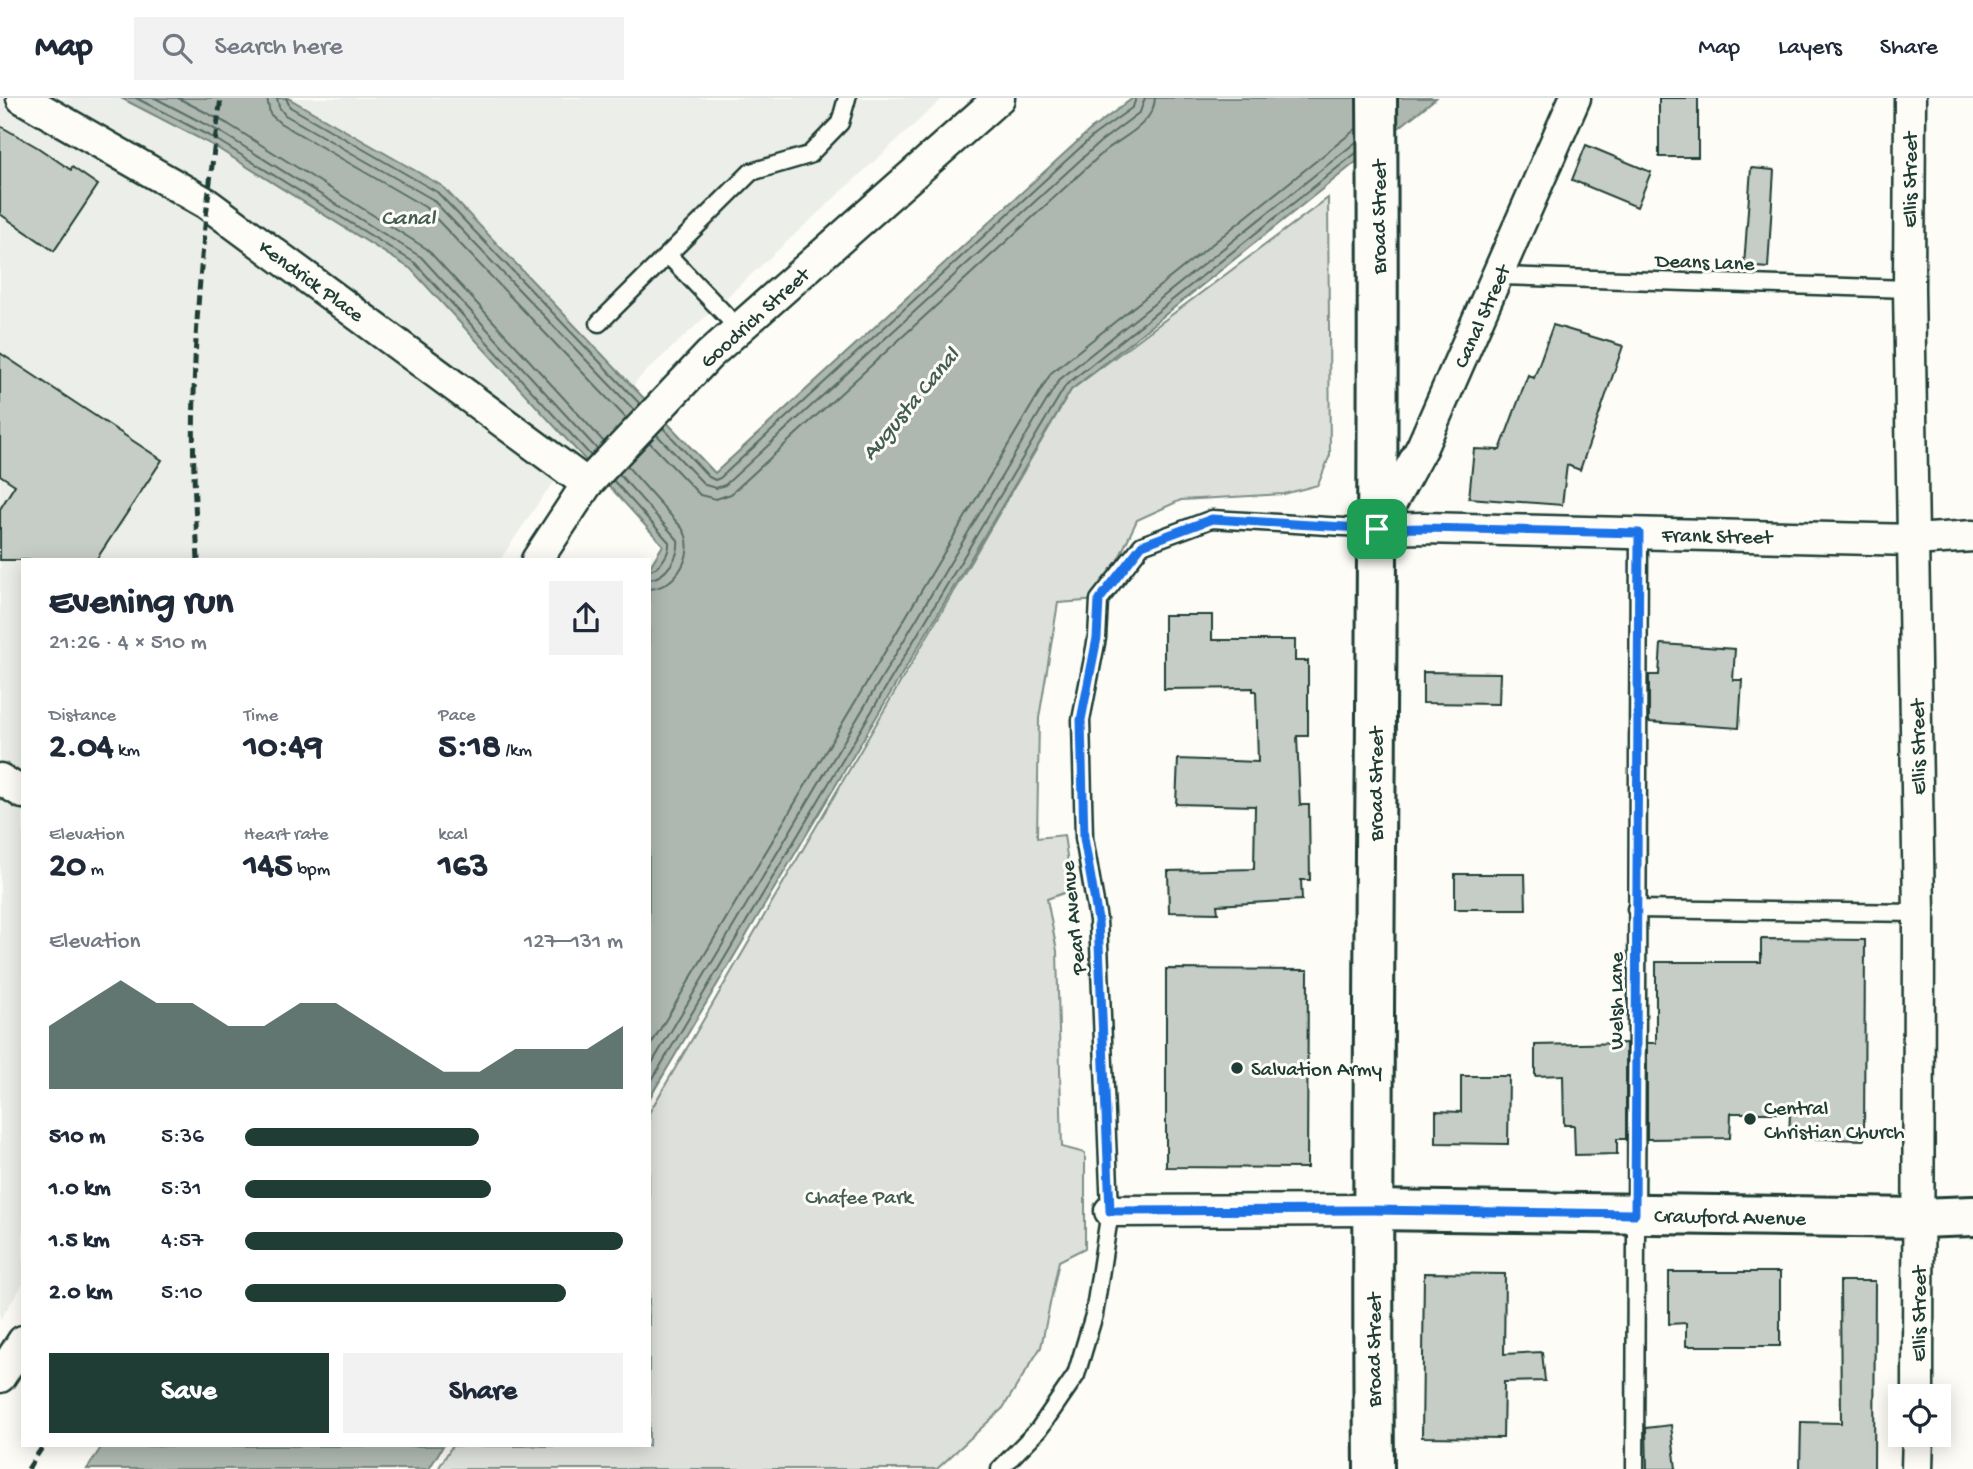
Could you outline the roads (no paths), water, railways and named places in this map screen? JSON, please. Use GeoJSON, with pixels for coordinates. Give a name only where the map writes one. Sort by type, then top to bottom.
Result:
{"type":"FeatureCollection","features":[{"type":"Feature","properties":{"kind":"main road","name":"Broad Street"},"geometry":{"type":"LineString","coordinates":[[1374,1469],[1372,1210],[1377,98]]}},
{"type":"Feature","properties":{"kind":"main road","name":"Crawford Avenue"},"geometry":{"type":"LineString","coordinates":[[1372,1210],[1919,1218],[1973,1216]]}},
{"type":"Feature","properties":{"kind":"street","name":"Kendrick Place"},"geometry":{"type":"LineString","coordinates":[[22,98],[206,203],[588,483]]}},
{"type":"Feature","properties":{"kind":"street","name":"Goodrich Street"},"geometry":{"type":"LineString","coordinates":[[538,558],[588,483],[709,355],[999,98]]}},
{"type":"Feature","properties":{"kind":"street","name":"Canal Street"},"geometry":{"type":"LineString","coordinates":[[1377,529],[1422,447],[1499,275],[1540,174],[1576,98]]}},
{"type":"Feature","properties":{"kind":"street","name":"Ellis Street"},"geometry":{"type":"LineString","coordinates":[[1910,98],[1909,289],[1919,913],[1918,1384]]}},
{"type":"Feature","properties":{"kind":"street","name":"Frank Street"},"geometry":{"type":"LineString","coordinates":[[1377,529],[1914,540],[1973,536]]}},
{"type":"Feature","properties":{"kind":"street"},"geometry":{"type":"LineString","coordinates":[[0,779],[21,792]]}},
{"type":"Feature","properties":{"kind":"street","name":"Crawford Avenue"},"geometry":{"type":"LineString","coordinates":[[1110,1211],[1372,1210]]}},
{"type":"Feature","properties":{"kind":"street"},"geometry":{"type":"LineString","coordinates":[[0,1377],[21,1344]]}},
{"type":"Feature","properties":{"kind":"street"},"geometry":{"type":"LineString","coordinates":[[1917,1469],[1918,1447]]}},
{"type":"Feature","properties":{"kind":"lane"},"geometry":{"type":"LineString","coordinates":[[599,323],[751,172],[809,155],[840,123],[847,98]]}},
{"type":"Feature","properties":{"kind":"lane"},"geometry":{"type":"LineString","coordinates":[[668,255],[739,329]]}},
{"type":"Feature","properties":{"kind":"lane","name":"Deans Lane"},"geometry":{"type":"LineString","coordinates":[[1499,275],[1909,289]]}},
{"type":"Feature","properties":{"kind":"lane","name":"Pearl Avenue"},"geometry":{"type":"LineString","coordinates":[[1000,1469],[1039,1429],[1076,1375],[1094,1315],[1110,1211],[1098,920],[1084,838],[1081,720],[1097,638],[1099,600],[1142,545],[1212,519],[1377,529]]}},
{"type":"Feature","properties":{"kind":"lane","name":"Welsh Lane"},"geometry":{"type":"LineString","coordinates":[[1635,1469],[1639,533]]}},
{"type":"Feature","properties":{"kind":"lane"},"geometry":{"type":"LineString","coordinates":[[1636,909],[1919,913]]}},
{"type":"Feature","properties":{"kind":"water"},"geometry":{"type":"Polygon","coordinates":[[[121,98],[288,98],[442,186],[715,473],[1090,130],[1133,98],[1436,98],[1071,390],[651,1096],[651,565],[663,545],[411,269],[214,146],[121,98]]]}},
{"type":"Feature","properties":{"kind":"water"},"geometry":{"type":"Polygon","coordinates":[[[101,1447],[442,1447],[429,1469],[87,1469],[101,1447]]]}},
{"type":"Feature","properties":{"kind":"railway"},"geometry":{"type":"LineString","coordinates":[[198,558],[193,416],[195,358],[203,246],[221,98]]}},
{"type":"Feature","properties":{"kind":"railway"},"geometry":{"type":"LineString","coordinates":[[28,1469],[42,1447]]}},
{"type":"Feature","properties":{"kind":"place","name":"Salvation Army"},"geometry":{"type":"Point","coordinates":[1237,1068]}},
{"type":"Feature","properties":{"kind":"place","name":"Central Christian Church"},"geometry":{"type":"Point","coordinates":[1750,1119]}},
{"type":"Feature","properties":{"kind":"water label","name":"Canal"},"geometry":{"type":"Point","coordinates":[408,216]}},
{"type":"Feature","properties":{"kind":"water label","name":"Augusta Canal"},"geometry":{"type":"Point","coordinates":[909,403]}},
{"type":"Feature","properties":{"kind":"park label","name":"Chafee Park"},"geometry":{"type":"Point","coordinates":[859,1196]}}]}
